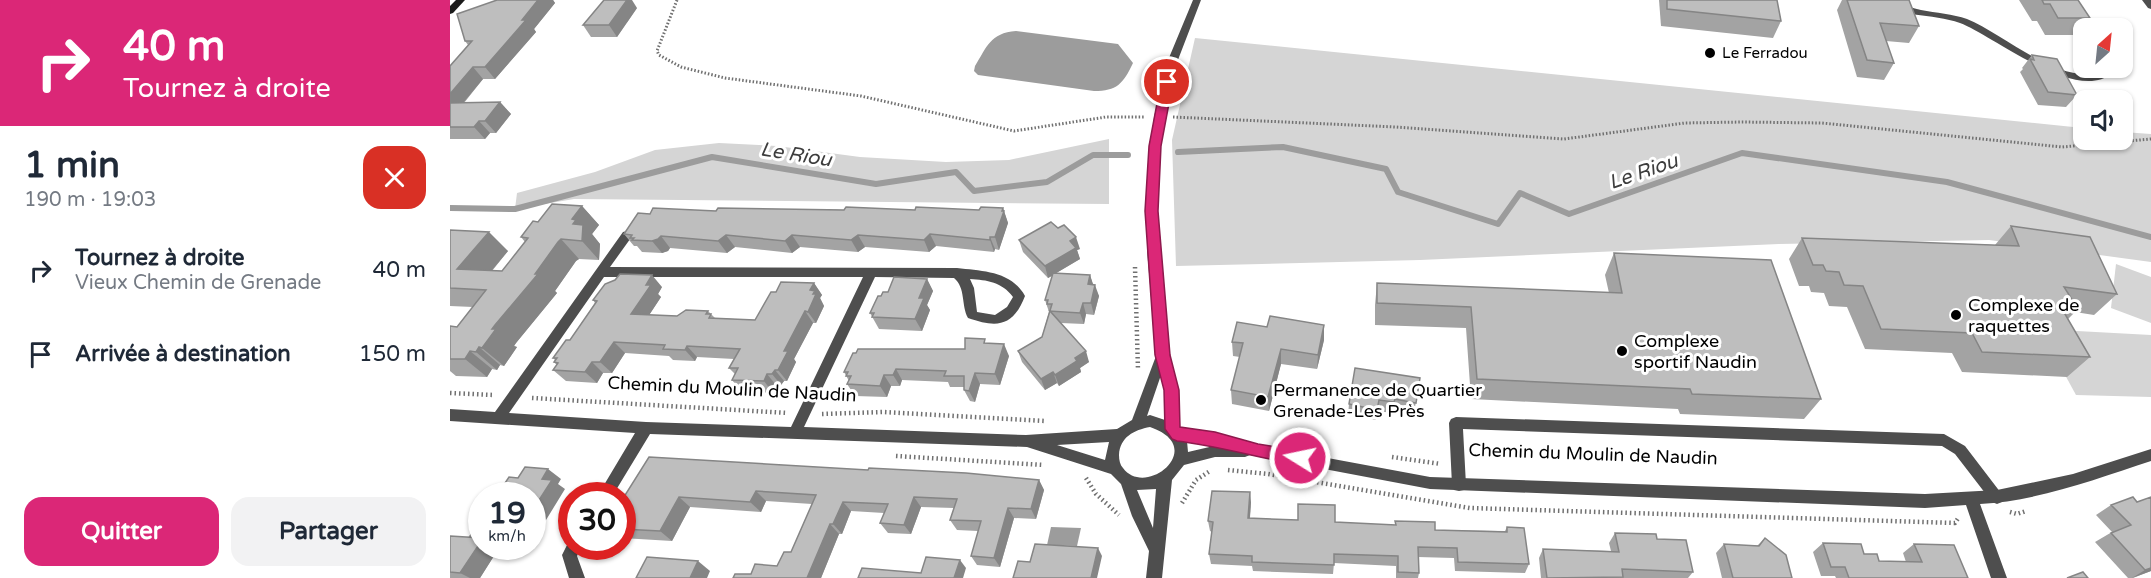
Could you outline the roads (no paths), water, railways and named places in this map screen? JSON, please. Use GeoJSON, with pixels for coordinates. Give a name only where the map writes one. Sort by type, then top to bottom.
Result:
{"type":"FeatureCollection","features":[{"type":"Feature","properties":{"kind":"main road"},"geometry":{"type":"LineString","coordinates":[[450,11],[461,0]]}},
{"type":"Feature","properties":{"kind":"street"},"geometry":{"type":"LineString","coordinates":[[1154,578],[1155,547],[1162,514],[1161,489],[1166,477],[1180,460],[1181,442],[1175,432],[1172,390],[1162,355],[1152,230],[1152,177],[1155,146],[1171,65],[1197,0]]}},
{"type":"Feature","properties":{"kind":"street"},"geometry":{"type":"LineString","coordinates":[[1876,0],[1895,7],[1963,21],[2055,71],[2073,75]]}},
{"type":"Feature","properties":{"kind":"street"},"geometry":{"type":"LineString","coordinates":[[2061,0],[2073,19]]}},
{"type":"Feature","properties":{"kind":"street"},"geometry":{"type":"LineString","coordinates":[[2146,0],[2151,6]]}},
{"type":"Feature","properties":{"kind":"street"},"geometry":{"type":"LineString","coordinates":[[498,418],[627,235]]}},
{"type":"Feature","properties":{"kind":"street"},"geometry":{"type":"LineString","coordinates":[[602,272],[957,273],[998,278],[1013,284],[1019,296],[1015,308],[1002,319],[987,321],[972,315],[967,303],[969,289],[966,280],[957,273]]}},
{"type":"Feature","properties":{"kind":"street"},"geometry":{"type":"LineString","coordinates":[[795,433],[871,273]]}},
{"type":"Feature","properties":{"kind":"street"},"geometry":{"type":"LineString","coordinates":[[1137,424],[1162,355]]}},
{"type":"Feature","properties":{"kind":"street"},"geometry":{"type":"LineString","coordinates":[[450,415],[646,428],[1026,441],[1119,435],[1137,424],[1156,422],[1175,432]]}},
{"type":"Feature","properties":{"kind":"street"},"geometry":{"type":"LineString","coordinates":[[1459,484],[1456,423],[1944,440],[1960,450],[1997,497]]}},
{"type":"Feature","properties":{"kind":"street"},"geometry":{"type":"LineString","coordinates":[[612,482],[646,428]]}},
{"type":"Feature","properties":{"kind":"street","name":"Chemin du Moulin de Naudin"},"geometry":{"type":"LineString","coordinates":[[1175,432],[1215,438],[1258,451],[1430,483],[1925,501],[1997,497],[2073,480],[2151,455]]}},
{"type":"Feature","properties":{"kind":"street"},"geometry":{"type":"LineString","coordinates":[[1114,469],[1111,452],[1119,435]]}},
{"type":"Feature","properties":{"kind":"street"},"geometry":{"type":"LineString","coordinates":[[1026,441],[1114,469],[1127,481],[1139,516],[1155,547]]}},
{"type":"Feature","properties":{"kind":"street","name":"Chemin du Moulin de Naudin"},"geometry":{"type":"LineString","coordinates":[[1180,460],[1215,452],[1258,451]]}},
{"type":"Feature","properties":{"kind":"street"},"geometry":{"type":"LineString","coordinates":[[1127,481],[1147,484],[1166,477]]}},
{"type":"Feature","properties":{"kind":"street"},"geometry":{"type":"LineString","coordinates":[[1971,500],[1999,578]]}},
{"type":"Feature","properties":{"kind":"street"},"geometry":{"type":"LineString","coordinates":[[571,560],[577,578]]}},
{"type":"Feature","properties":{"kind":"waterway","name":"Le Riou"},"geometry":{"type":"LineString","coordinates":[[1178,152],[1283,147],[1386,169],[1398,192],[1498,224],[1520,193],[1569,214],[1742,153],[1947,182],[2151,237]]}},
{"type":"Feature","properties":{"kind":"waterway","name":"Le Riou"},"geometry":{"type":"LineString","coordinates":[[450,208],[515,209],[712,157],[876,184],[956,172],[974,191],[1047,182],[1093,155],[1128,155]]}},
{"type":"Feature","properties":{"kind":"place","name":"Le Ferradou"},"geometry":{"type":"Point","coordinates":[1710,53]}},
{"type":"Feature","properties":{"kind":"place","name":"Complexe de raquettes"},"geometry":{"type":"Point","coordinates":[1956,315]}},
{"type":"Feature","properties":{"kind":"place","name":"Complexe sportif Naudin"},"geometry":{"type":"Point","coordinates":[1622,351]}},
{"type":"Feature","properties":{"kind":"place","name":"Permanence de Quartier Grenade-Les Près"},"geometry":{"type":"Point","coordinates":[1261,400]}}]}
